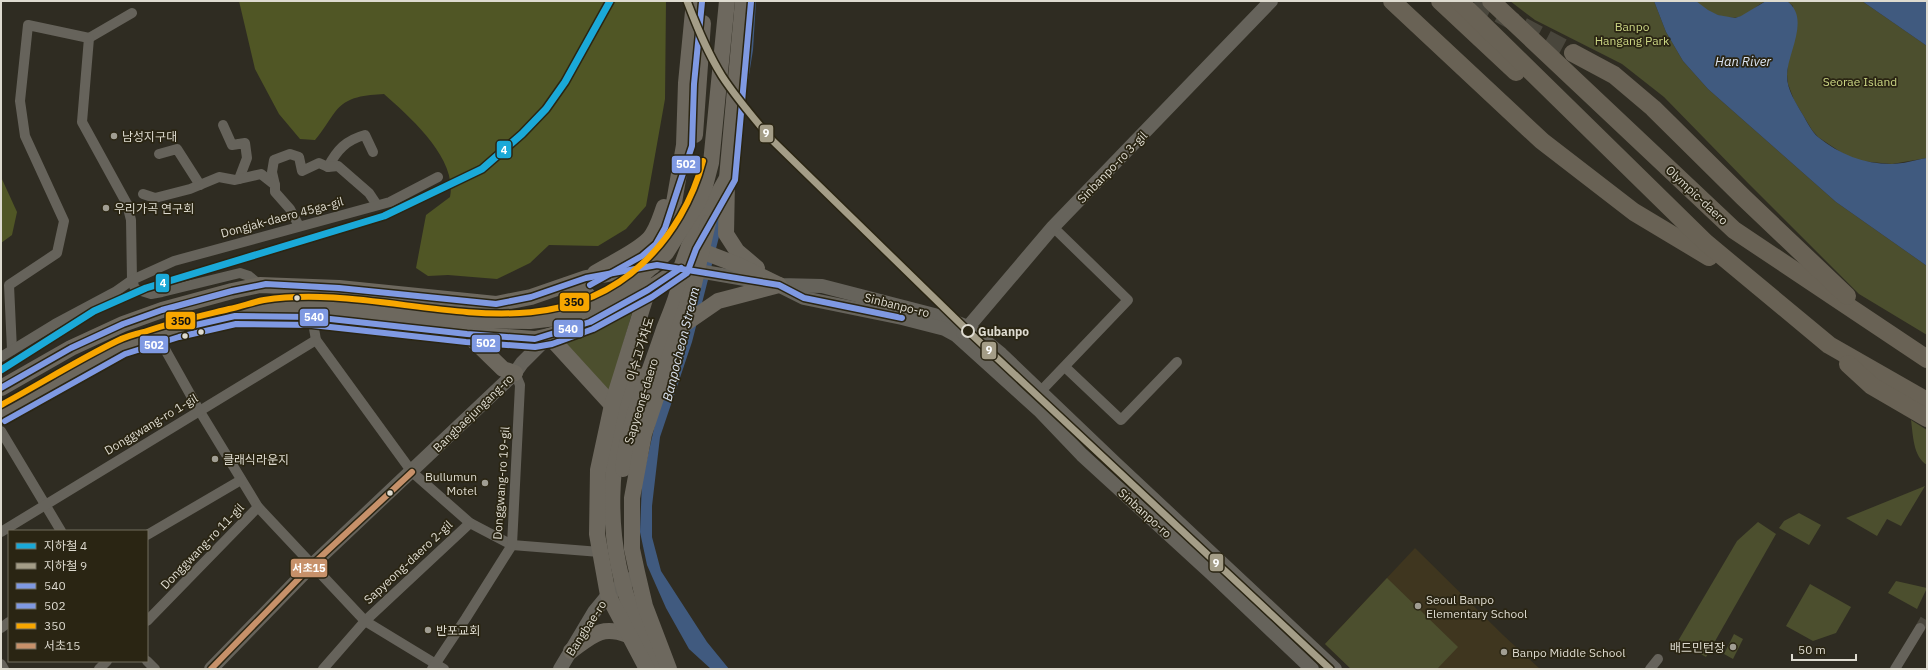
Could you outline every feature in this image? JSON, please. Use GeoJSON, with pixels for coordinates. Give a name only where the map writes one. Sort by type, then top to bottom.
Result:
{"type":"FeatureCollection","features":[{"type":"Feature","properties":{"kind":"highway"},"geometry":{"type":"LineString","coordinates":[[1392,1],[1542,141],[1634,212],[1755,284]]}},
{"type":"Feature","properties":{"kind":"highway"},"geometry":{"type":"LineString","coordinates":[[1440,1],[1486,45],[1705,242],[1829,345],[1872,386],[1927,418]]}},
{"type":"Feature","properties":{"kind":"highway"},"geometry":{"type":"LineString","coordinates":[[1459,1],[1668,208]]}},
{"type":"Feature","properties":{"kind":"highway","name":"Olympic-daero"},"geometry":{"type":"LineString","coordinates":[[1491,1],[1734,230],[1927,359]]}},
{"type":"Feature","properties":{"kind":"highway"},"geometry":{"type":"LineString","coordinates":[[1572,53],[1614,75],[1653,108],[1743,197],[1844,292],[1872,323]]}},
{"type":"Feature","properties":{"kind":"highway"},"geometry":{"type":"LineString","coordinates":[[1829,345],[1927,401]]}},
{"type":"Feature","properties":{"kind":"main road"},"geometry":{"type":"LineString","coordinates":[[1,388],[71,348],[123,324],[162,310],[260,285],[339,288],[496,304],[531,297],[586,278],[637,249],[650,238],[658,225],[684,145],[686,83],[694,1]]}},
{"type":"Feature","properties":{"kind":"main road","name":"이수고가차도"},"geometry":{"type":"LineString","coordinates":[[659,669],[643,641],[630,609],[620,574],[613,535],[612,483],[616,444],[623,406],[683,205],[694,139],[705,1]]}},
{"type":"Feature","properties":{"kind":"main road"},"geometry":{"type":"LineString","coordinates":[[694,248],[704,158],[716,1]]}},
{"type":"Feature","properties":{"kind":"main road"},"geometry":{"type":"LineString","coordinates":[[743,1],[727,178],[726,234],[736,251],[778,285]]}},
{"type":"Feature","properties":{"kind":"main road","name":"Sinbanpo-ro 3-gil"},"geometry":{"type":"LineString","coordinates":[[964,332],[1053,227],[1271,1]]}},
{"type":"Feature","properties":{"kind":"main road"},"geometry":{"type":"LineString","coordinates":[[1,414],[122,347],[178,329],[263,308],[312,304],[464,320],[530,321],[556,318],[579,311],[605,300],[634,282],[666,253],[698,202],[705,186],[711,163],[731,4]]}},
{"type":"Feature","properties":{"kind":"main road"},"geometry":{"type":"LineString","coordinates":[[669,669],[645,606],[632,549],[632,498],[644,434],[694,284],[714,195],[721,144],[731,4]]}},
{"type":"Feature","properties":{"kind":"main road","name":"Sapyeong-daero"},"geometry":{"type":"LineString","coordinates":[[647,669],[628,635],[611,593],[600,552],[597,534],[598,470],[612,405],[672,214],[684,145]]}},
{"type":"Feature","properties":{"kind":"main road"},"geometry":{"type":"LineString","coordinates":[[694,248],[727,178]]}},
{"type":"Feature","properties":{"kind":"main road"},"geometry":{"type":"LineString","coordinates":[[694,248],[718,257],[778,285]]}},
{"type":"Feature","properties":{"kind":"main road","name":"Sapyeong-daero"},"geometry":{"type":"LineString","coordinates":[[680,669],[652,617],[634,577],[624,546],[620,497],[625,456],[633,419],[694,248]]}},
{"type":"Feature","properties":{"kind":"main road"},"geometry":{"type":"LineString","coordinates":[[586,278],[657,265],[686,272]]}},
{"type":"Feature","properties":{"kind":"main road"},"geometry":{"type":"LineString","coordinates":[[235,316],[312,317],[467,334],[535,339],[549,336],[590,322],[648,290],[686,272]]}},
{"type":"Feature","properties":{"kind":"main road","name":"Sinbanpo-ro"},"geometry":{"type":"LineString","coordinates":[[686,272],[746,279],[778,285],[804,298],[964,332],[1001,354],[1335,669]]}},
{"type":"Feature","properties":{"kind":"main road"},"geometry":{"type":"LineString","coordinates":[[567,285],[584,292],[592,300],[594,310],[590,322]]}},
{"type":"Feature","properties":{"kind":"main road"},"geometry":{"type":"LineString","coordinates":[[659,346],[683,326],[718,301],[778,285]]}},
{"type":"Feature","properties":{"kind":"main road"},"geometry":{"type":"LineString","coordinates":[[232,291],[238,296],[241,306],[235,316]]}},
{"type":"Feature","properties":{"kind":"main road","name":"Sinbanpo-ro"},"geometry":{"type":"LineString","coordinates":[[964,332],[1082,455],[1211,573],[1312,669]]}},
{"type":"Feature","properties":{"kind":"main road"},"geometry":{"type":"LineString","coordinates":[[467,334],[503,369],[516,374]]}},
{"type":"Feature","properties":{"kind":"main road"},"geometry":{"type":"LineString","coordinates":[[549,336],[612,405]]}},
{"type":"Feature","properties":{"kind":"main road","name":"Bangbaejungang-ro"},"geometry":{"type":"LineString","coordinates":[[211,669],[312,565],[516,374],[522,363],[549,336]]}},
{"type":"Feature","properties":{"kind":"main road","name":"Bangbae-ro"},"geometry":{"type":"LineString","coordinates":[[560,669],[594,612],[611,593],[634,577]]}},
{"type":"Feature","properties":{"kind":"main road"},"geometry":{"type":"LineString","coordinates":[[611,593],[630,603],[671,653]]}},
{"type":"Feature","properties":{"kind":"main road"},"geometry":{"type":"LineString","coordinates":[[571,650],[584,641],[606,630],[611,629],[628,635]]}},
{"type":"Feature","properties":{"kind":"main road"},"geometry":{"type":"LineString","coordinates":[[638,654],[636,637],[641,633],[645,631],[652,633],[659,638]]}},
{"type":"Feature","properties":{"kind":"street"},"geometry":{"type":"LineString","coordinates":[[12,350],[9,285],[57,253],[64,221],[25,136],[20,101],[28,25],[89,38],[132,13]]}},
{"type":"Feature","properties":{"kind":"street"},"geometry":{"type":"LineString","coordinates":[[89,38],[82,122],[127,204],[131,220],[132,280],[136,289],[151,294],[240,273],[249,276],[260,285]]}},
{"type":"Feature","properties":{"kind":"street"},"geometry":{"type":"LineString","coordinates":[[223,125],[232,145],[245,143],[247,158],[239,179]]}},
{"type":"Feature","properties":{"kind":"street"},"geometry":{"type":"LineString","coordinates":[[328,167],[334,155],[343,145],[353,138],[365,135],[373,152]]}},
{"type":"Feature","properties":{"kind":"street"},"geometry":{"type":"LineString","coordinates":[[159,154],[177,149],[200,185]]}},
{"type":"Feature","properties":{"kind":"street"},"geometry":{"type":"LineString","coordinates":[[299,226],[290,210],[275,192],[272,172],[274,160],[290,154],[299,157],[302,171],[319,163],[328,167],[338,166],[369,193],[377,205]]}},
{"type":"Feature","properties":{"kind":"street"},"geometry":{"type":"LineString","coordinates":[[143,194],[155,198],[219,178],[239,179],[262,174],[275,185]]}},
{"type":"Feature","properties":{"kind":"street","name":"Dongjak-daero 45ga-gil"},"geometry":{"type":"LineString","coordinates":[[1,357],[55,324],[115,292],[132,280],[174,260],[390,202],[438,177]]}},
{"type":"Feature","properties":{"kind":"street"},"geometry":{"type":"LineString","coordinates":[[1040,392],[1128,300],[1053,227]]}},
{"type":"Feature","properties":{"kind":"street"},"geometry":{"type":"LineString","coordinates":[[312,317],[316,340],[412,472],[470,523],[512,544],[600,552]]}},
{"type":"Feature","properties":{"kind":"street"},"geometry":{"type":"LineString","coordinates":[[157,335],[199,410],[258,507],[365,621],[433,666],[444,669]]}},
{"type":"Feature","properties":{"kind":"street","name":"Donggwang-ro 1-gil"},"geometry":{"type":"LineString","coordinates":[[1,532],[44,504],[316,340]]}},
{"type":"Feature","properties":{"kind":"street"},"geometry":{"type":"LineString","coordinates":[[1065,367],[1122,420],[1177,362]]}},
{"type":"Feature","properties":{"kind":"street","name":"Donggwang-ro 19-gil"},"geometry":{"type":"LineString","coordinates":[[433,666],[466,618],[512,544],[520,385],[516,374]]}},
{"type":"Feature","properties":{"kind":"street"},"geometry":{"type":"LineString","coordinates":[[1,431],[60,530]]}},
{"type":"Feature","properties":{"kind":"street"},"geometry":{"type":"LineString","coordinates":[[148,534],[241,480]]}},
{"type":"Feature","properties":{"kind":"street","name":"Donggwang-ro 11-gil"},"geometry":{"type":"LineString","coordinates":[[148,620],[258,507]]}},
{"type":"Feature","properties":{"kind":"street","name":"Sapyeong-daero 2-gil"},"geometry":{"type":"LineString","coordinates":[[323,669],[365,621],[470,523]]}},
{"type":"Feature","properties":{"kind":"street"},"geometry":{"type":"LineString","coordinates":[[1895,669],[1920,628]]}},
{"type":"Feature","properties":{"kind":"street"},"geometry":{"type":"LineString","coordinates":[[1650,669],[1658,659]]}},
{"type":"Feature","properties":{"kind":"street"},"geometry":{"type":"LineString","coordinates":[[1,664],[4,669]]}},
{"type":"Feature","properties":{"kind":"shaded area","name":"Seoul Banpo Elementary School"},"geometry":{"type":"Polygon","coordinates":[[[1415,548],[1503,635],[1540,669],[1351,669],[1325,644],[1415,548]]]}},
{"type":"Feature","properties":{"kind":"green space"},"geometry":{"type":"Polygon","coordinates":[[[239,1],[666,1],[665,99],[646,206],[626,229],[598,246],[549,245],[530,263],[497,279],[448,275],[428,276],[416,268],[426,215],[450,197],[451,183],[447,168],[430,140],[406,114],[384,94],[357,97],[345,103],[335,112],[315,140],[300,139],[279,114],[255,69],[239,1]]]}},
{"type":"Feature","properties":{"kind":"green space","name":"Banpo Hangang Park"},"geometry":{"type":"Polygon","coordinates":[[[1510,1],[1654,1],[1666,32],[1683,61],[1708,89],[1836,202],[1927,266],[1927,335],[1859,294],[1664,97],[1622,64],[1535,20],[1510,1]]]}},
{"type":"Feature","properties":{"kind":"green space"},"geometry":{"type":"Polygon","coordinates":[[[1696,1],[1766,1],[1745,15],[1730,18],[1717,15],[1705,9],[1696,1]]]}},
{"type":"Feature","properties":{"kind":"green space","name":"Seorae Island"},"geometry":{"type":"Polygon","coordinates":[[[1787,1],[1862,1],[1927,46],[1927,158],[1892,164],[1860,161],[1845,155],[1818,137],[1812,130],[1794,100],[1788,84],[1787,75],[1793,6],[1787,1]]]}},
{"type":"Feature","properties":{"kind":"green space"},"geometry":{"type":"Polygon","coordinates":[[[1,177],[17,212],[12,235],[1,243],[1,177]]]}},
{"type":"Feature","properties":{"kind":"green space"},"geometry":{"type":"Polygon","coordinates":[[[632,313],[608,396],[562,343],[594,332],[632,313]]]}},
{"type":"Feature","properties":{"kind":"green space"},"geometry":{"type":"Polygon","coordinates":[[[1911,420],[1927,430],[1927,465],[1922,461],[1916,451],[1911,420]]]}},
{"type":"Feature","properties":{"kind":"green space"},"geometry":{"type":"Polygon","coordinates":[[[1925,486],[1901,526],[1887,519],[1877,536],[1846,518],[1925,486]]]}},
{"type":"Feature","properties":{"kind":"green space"},"geometry":{"type":"Polygon","coordinates":[[[1799,513],[1821,525],[1809,545],[1779,528],[1784,521],[1799,513]]]}},
{"type":"Feature","properties":{"kind":"green space"},"geometry":{"type":"Polygon","coordinates":[[[1758,522],[1776,534],[1706,657],[1678,641],[1737,541],[1758,522]]]}},
{"type":"Feature","properties":{"kind":"green space"},"geometry":{"type":"Polygon","coordinates":[[[1387,578],[1458,647],[1437,669],[1351,669],[1325,644],[1387,578]]]}},
{"type":"Feature","properties":{"kind":"green space"},"geometry":{"type":"Polygon","coordinates":[[[1896,581],[1927,588],[1917,609],[1888,593],[1896,581]]]}},
{"type":"Feature","properties":{"kind":"green space"},"geometry":{"type":"Polygon","coordinates":[[[1810,584],[1851,607],[1836,633],[1813,641],[1786,626],[1810,584]]]}},
{"type":"Feature","properties":{"kind":"green space","name":"배드민턴장"},"geometry":{"type":"Polygon","coordinates":[[[1734,634],[1743,639],[1733,659],[1724,654],[1734,634]]]}},
{"type":"Feature","properties":{"kind":"water","name":"Banpocheon Stream"},"geometry":{"type":"Polygon","coordinates":[[[745,1],[756,1],[753,50],[730,194],[692,342],[660,437],[652,506],[652,537],[661,571],[707,642],[729,669],[711,669],[689,649],[666,608],[647,565],[640,532],[642,481],[658,411],[717,194],[745,1]]]}},
{"type":"Feature","properties":{"kind":"water","name":"Han River"},"geometry":{"type":"Polygon","coordinates":[[[1654,1],[1696,1],[1718,15],[1735,18],[1766,1],[1787,1],[1794,8],[1798,27],[1788,67],[1787,81],[1795,101],[1816,135],[1843,153],[1871,162],[1896,164],[1927,158],[1927,266],[1836,202],[1708,89],[1683,61],[1666,32],[1654,1]]]}},
{"type":"Feature","properties":{"kind":"water"},"geometry":{"type":"Polygon","coordinates":[[[1862,1],[1927,1],[1927,46],[1862,1]]]}},
{"type":"Feature","properties":{"kind":"tunnel"},"geometry":{"type":"LineString","coordinates":[[1475,1],[1573,53]]}},
{"type":"Feature","properties":{"kind":"tunnel"},"geometry":{"type":"LineString","coordinates":[[1920,628],[1927,616]]}},
{"type":"Feature","properties":{"kind":"metro line","name":"4"},"geometry":{"type":"LineString","coordinates":[[1,370],[94,311],[146,288],[384,216],[482,169],[522,134],[546,109],[565,82],[610,1]]}},
{"type":"Feature","properties":{"kind":"metro line","name":"9"},"geometry":{"type":"LineString","coordinates":[[687,1],[707,49],[722,76],[740,101],[773,141],[968,331],[1330,669]]}},
{"type":"Feature","properties":{"kind":"transit line","name":"502"},"geometry":{"type":"LineString","coordinates":[[590,285],[642,256],[656,244],[665,228],[692,146],[694,84],[702,2]]}},
{"type":"Feature","properties":{"kind":"transit line","name":"502"},"geometry":{"type":"LineString","coordinates":[[5,421],[125,354],[179,337],[236,324],[312,325],[466,342],[535,347],[552,344],[593,329],[652,297],[687,273],[696,249],[735,180],[751,2]]}},
{"type":"Feature","properties":{"kind":"transit line","name":"350"},"geometry":{"type":"LineString","coordinates":[[1,405],[102,348],[123,338],[176,322],[264,300],[312,297],[361,300],[461,312],[509,313],[557,308],[601,292],[643,263],[663,241],[680,216],[699,175],[703,161]]}},
{"type":"Feature","properties":{"kind":"transit line","name":"540"},"geometry":{"type":"LineString","coordinates":[[1,388],[71,348],[123,324],[162,310],[232,291],[266,284],[339,288],[496,304],[531,297],[586,278],[657,265],[779,285],[804,298],[902,318]]}},
{"type":"Feature","properties":{"kind":"transit line","name":"540"},"geometry":{"type":"LineString","coordinates":[[187,327],[235,316],[312,317],[467,334],[535,339],[590,322],[648,290],[681,268]]}},
{"type":"Feature","properties":{"kind":"transit line","name":"서초15"},"geometry":{"type":"LineString","coordinates":[[211,669],[312,565],[412,472]]}},
{"type":"Feature","properties":{"kind":"place","name":"남성지구대"},"geometry":{"type":"Point","coordinates":[114,136]}},
{"type":"Feature","properties":{"kind":"place","name":"우리가곡 연구회"},"geometry":{"type":"Point","coordinates":[106,208]}},
{"type":"Feature","properties":{"kind":"place","name":"Gubanpo"},"geometry":{"type":"Point","coordinates":[968,331]}},
{"type":"Feature","properties":{"kind":"place","name":"클래식라운지"},"geometry":{"type":"Point","coordinates":[215,459]}},
{"type":"Feature","properties":{"kind":"place","name":"Bullumun Motel"},"geometry":{"type":"Point","coordinates":[485,483]}},
{"type":"Feature","properties":{"kind":"place","name":"Seoul Banpo Elementary School"},"geometry":{"type":"Point","coordinates":[1418,606]}},
{"type":"Feature","properties":{"kind":"place","name":"반포교회"},"geometry":{"type":"Point","coordinates":[428,630]}},
{"type":"Feature","properties":{"kind":"place","name":"배드민턴장"},"geometry":{"type":"Point","coordinates":[1733,647]}},
{"type":"Feature","properties":{"kind":"place","name":"Banpo Middle School"},"geometry":{"type":"Point","coordinates":[1504,652]}}]}
